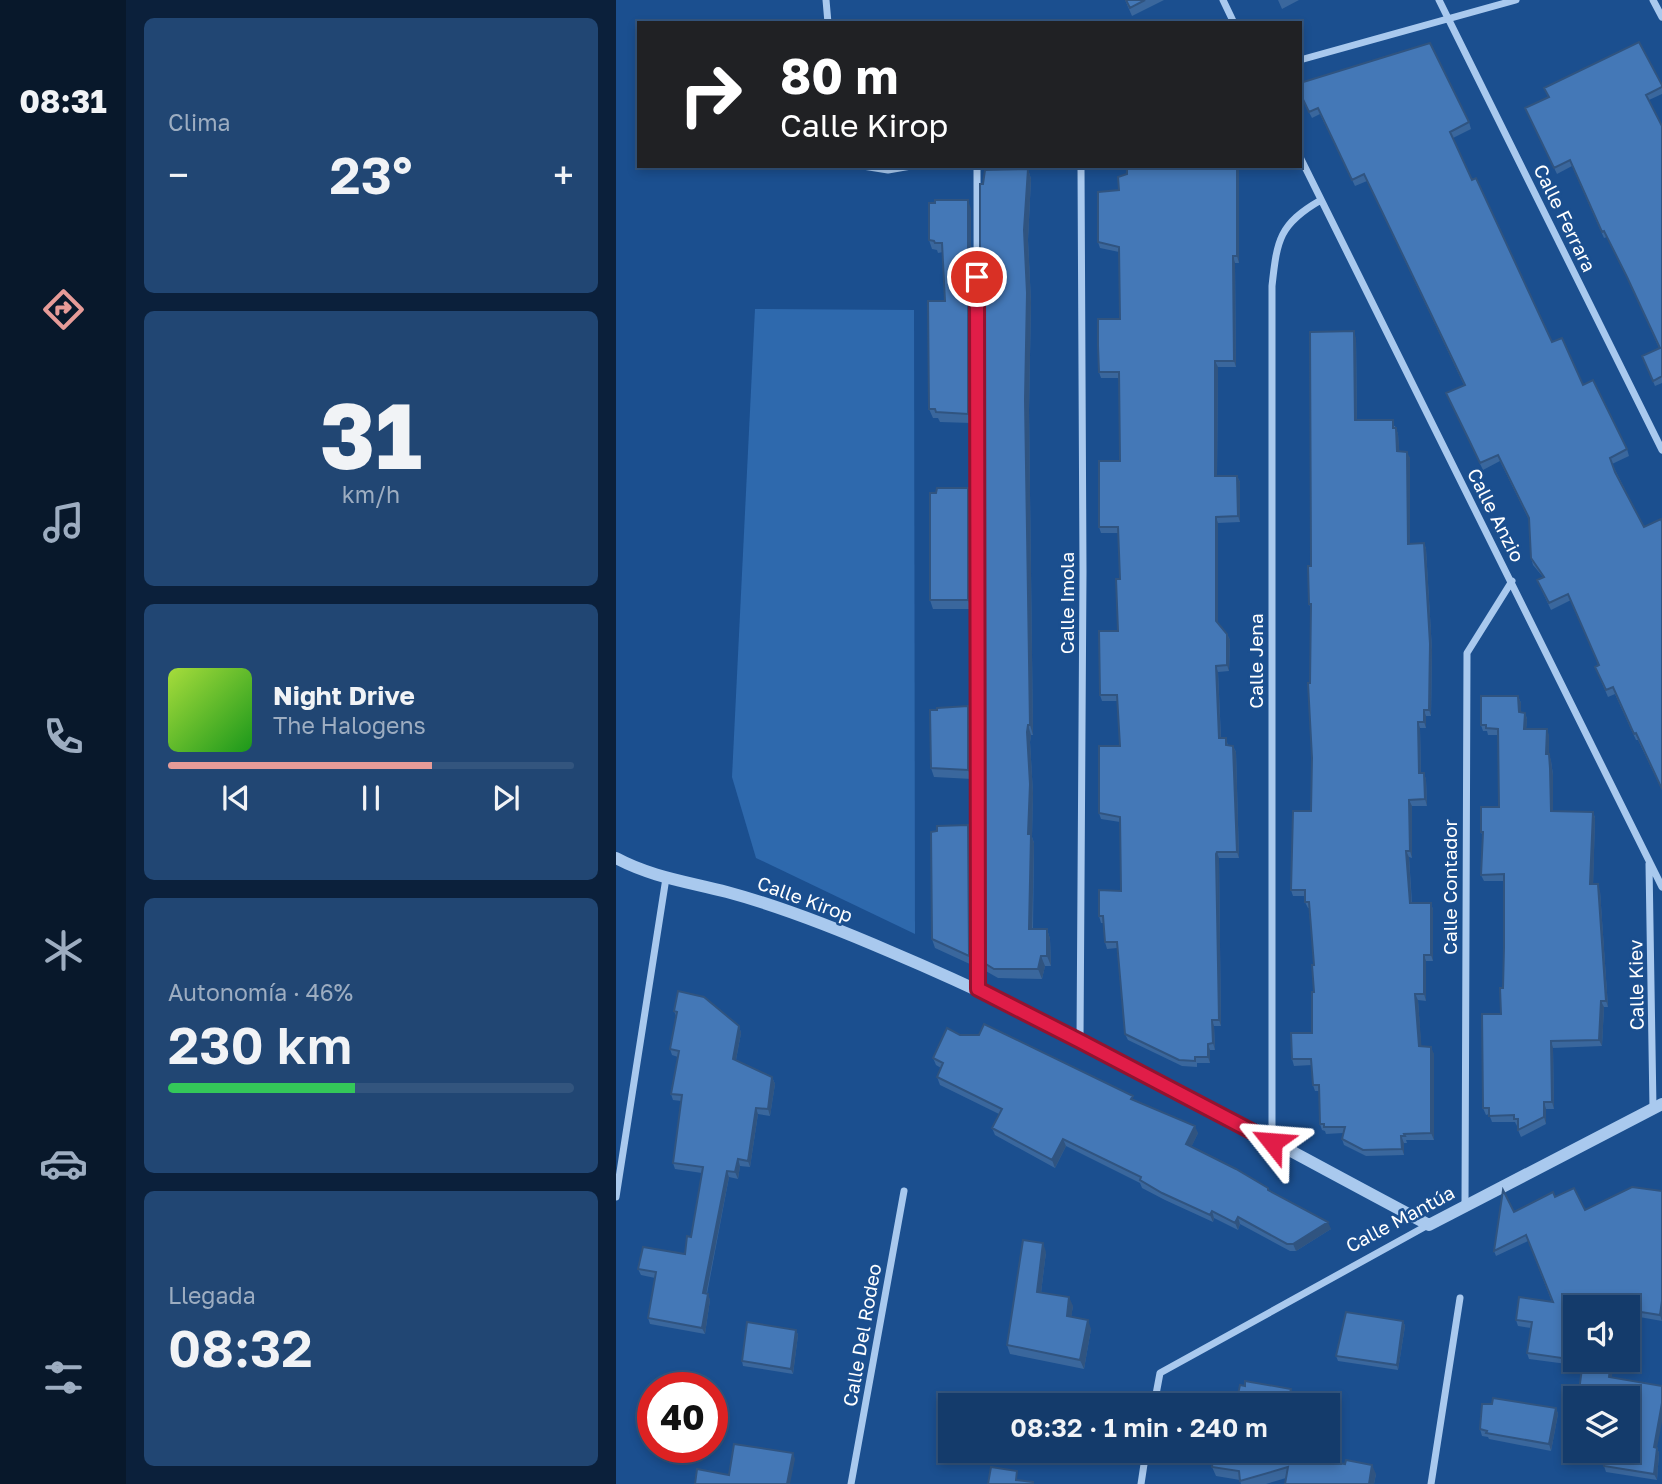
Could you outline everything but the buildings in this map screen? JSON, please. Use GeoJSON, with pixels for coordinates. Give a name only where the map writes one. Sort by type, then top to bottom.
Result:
{"type":"FeatureCollection","features":[{"type":"Feature","properties":{"kind":"street"},"geometry":{"type":"LineString","coordinates":[[826,0],[828,21]]}},
{"type":"Feature","properties":{"kind":"street"},"geometry":{"type":"LineString","coordinates":[[1223,0],[1233,21]]}},
{"type":"Feature","properties":{"kind":"street","name":"Calle Ferrara"},"geometry":{"type":"LineString","coordinates":[[1439,0],[1662,450]]}},
{"type":"Feature","properties":{"kind":"street"},"geometry":{"type":"LineString","coordinates":[[1302,59],[1516,0]]}},
{"type":"Feature","properties":{"kind":"street"},"geometry":{"type":"LineString","coordinates":[[1653,0],[1662,17]]}},
{"type":"Feature","properties":{"kind":"street","name":"Calle Anzio"},"geometry":{"type":"LineString","coordinates":[[1302,161],[1662,887]]}},
{"type":"Feature","properties":{"kind":"street"},"geometry":{"type":"LineString","coordinates":[[876,168],[900,168]]}},
{"type":"Feature","properties":{"kind":"street"},"geometry":{"type":"LineString","coordinates":[[977,168],[978,989]]}},
{"type":"Feature","properties":{"kind":"street","name":"Calle Imola"},"geometry":{"type":"LineString","coordinates":[[1080,1041],[1083,586],[1081,168]]}},
{"type":"Feature","properties":{"kind":"street","name":"Calle Jena"},"geometry":{"type":"LineString","coordinates":[[1272,1142],[1272,286],[1276,252],[1284,229],[1299,213],[1321,200]]}},
{"type":"Feature","properties":{"kind":"street","name":"Calle Contador"},"geometry":{"type":"LineString","coordinates":[[1465,1206],[1467,653],[1512,581]]}},
{"type":"Feature","properties":{"kind":"street","name":"Calle Kirop"},"geometry":{"type":"LineString","coordinates":[[616,858],[666,878],[782,909],[866,941],[978,989],[1429,1225]]}},
{"type":"Feature","properties":{"kind":"street","name":"Calle Kiev"},"geometry":{"type":"LineString","coordinates":[[1649,862],[1658,1106]]}},
{"type":"Feature","properties":{"kind":"street"},"geometry":{"type":"LineString","coordinates":[[616,1198],[666,878]]}},
{"type":"Feature","properties":{"kind":"street","name":"Calle Mantúa"},"geometry":{"type":"LineString","coordinates":[[1156,1393],[1160,1373],[1429,1225],[1658,1106]]}},
{"type":"Feature","properties":{"kind":"street","name":"Calle Del Rodeo"},"geometry":{"type":"LineString","coordinates":[[851,1484],[904,1191]]}},
{"type":"Feature","properties":{"kind":"street"},"geometry":{"type":"LineString","coordinates":[[1431,1484],[1460,1298]]}},
{"type":"Feature","properties":{"kind":"street"},"geometry":{"type":"LineString","coordinates":[[1141,1484],[1144,1463]]}},
{"type":"Feature","properties":{"kind":"shaded area"},"geometry":{"type":"Polygon","coordinates":[[[755,309],[914,310],[915,934],[756,858],[732,777],[755,309]]]}},
{"type":"Feature","properties":{"kind":"route"},"geometry":{"type":"LineString","coordinates":[[977,277],[978,989],[1272,1142]]}}]}
